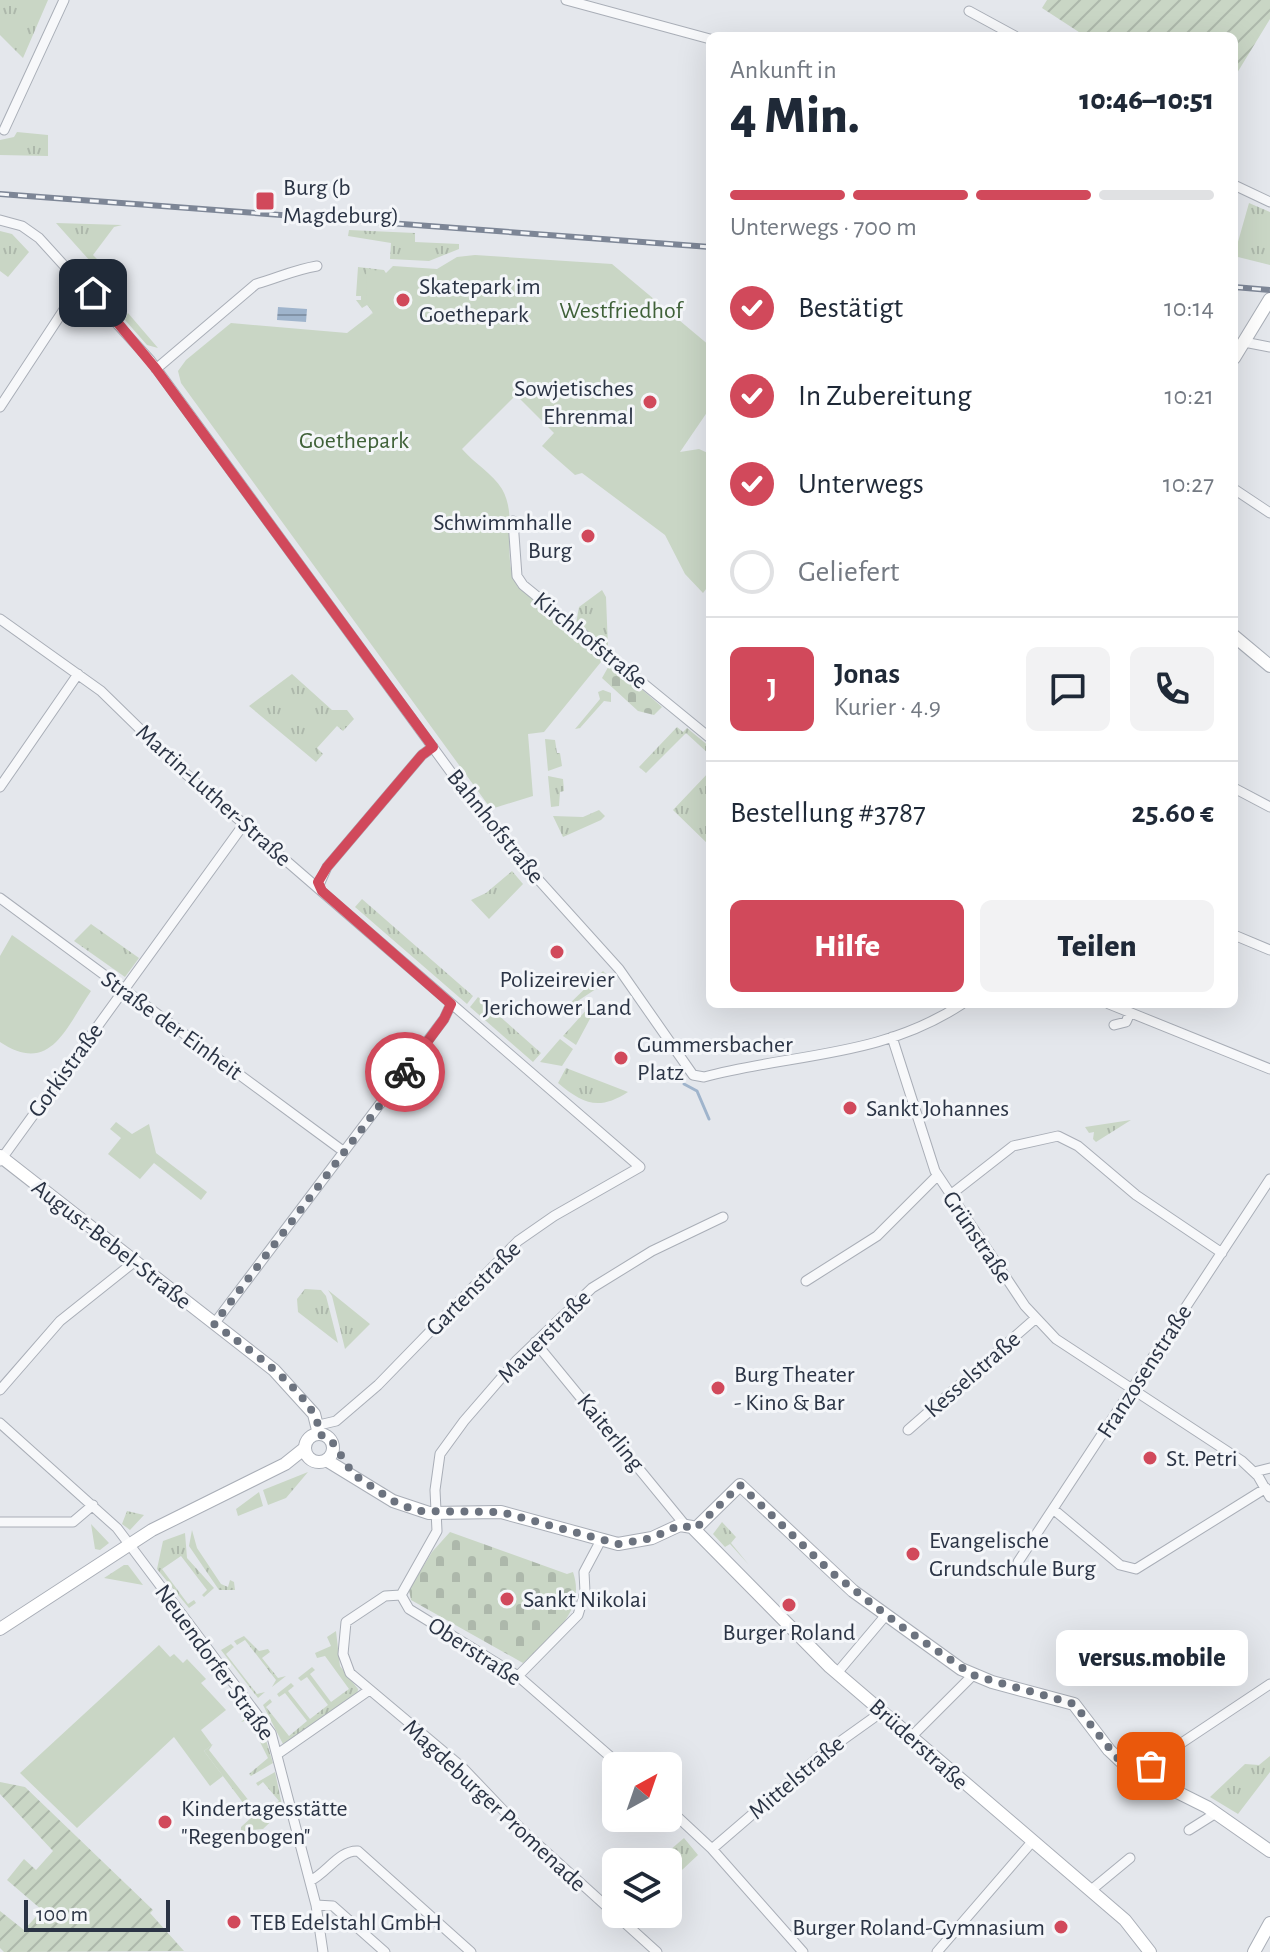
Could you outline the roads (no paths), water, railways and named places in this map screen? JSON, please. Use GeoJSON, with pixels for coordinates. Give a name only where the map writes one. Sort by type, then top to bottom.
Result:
{"type":"FeatureCollection","features":[{"type":"Feature","properties":{"kind":"street"},"geometry":{"type":"LineString","coordinates":[[4,130],[64,0]]}},
{"type":"Feature","properties":{"kind":"street"},"geometry":{"type":"LineString","coordinates":[[566,0],[706,38]]}},
{"type":"Feature","properties":{"kind":"street"},"geometry":{"type":"LineString","coordinates":[[969,11],[1008,32]]}},
{"type":"Feature","properties":{"kind":"street"},"geometry":{"type":"LineString","coordinates":[[1238,187],[1270,202]]}},
{"type":"Feature","properties":{"kind":"street","name":"Bahnhofstraße"},"geometry":{"type":"LineString","coordinates":[[0,220],[22,226],[39,238],[85,285],[156,369],[505,844],[619,969],[688,1071],[695,1077],[704,1077],[846,1052],[892,1037]]}},
{"type":"Feature","properties":{"kind":"street"},"geometry":{"type":"LineString","coordinates":[[156,369],[256,284],[276,281],[286,271],[317,266]]}},
{"type":"Feature","properties":{"kind":"street"},"geometry":{"type":"LineString","coordinates":[[0,407],[65,308],[85,285]]}},
{"type":"Feature","properties":{"kind":"street"},"geometry":{"type":"LineString","coordinates":[[1238,352],[1270,299]]}},
{"type":"Feature","properties":{"kind":"street"},"geometry":{"type":"LineString","coordinates":[[1244,342],[1270,347]]}},
{"type":"Feature","properties":{"kind":"street"},"geometry":{"type":"LineString","coordinates":[[1238,492],[1270,513]]}},
{"type":"Feature","properties":{"kind":"street","name":"Kirchhofstraße"},"geometry":{"type":"LineString","coordinates":[[513,521],[517,576],[523,585],[706,735]]}},
{"type":"Feature","properties":{"kind":"street","name":"Martin-Luther-Straße"},"geometry":{"type":"LineString","coordinates":[[0,619],[108,697],[176,765],[640,1167]]}},
{"type":"Feature","properties":{"kind":"street"},"geometry":{"type":"LineString","coordinates":[[1238,639],[1270,666]]}},
{"type":"Feature","properties":{"kind":"street"},"geometry":{"type":"LineString","coordinates":[[0,787],[78,674]]}},
{"type":"Feature","properties":{"kind":"street"},"geometry":{"type":"LineString","coordinates":[[318,887],[327,867],[422,755],[433,747]]}},
{"type":"Feature","properties":{"kind":"street"},"geometry":{"type":"LineString","coordinates":[[1238,790],[1270,807]]}},
{"type":"Feature","properties":{"kind":"street","name":"Gorkistraße"},"geometry":{"type":"LineString","coordinates":[[1,1158],[244,824]]}},
{"type":"Feature","properties":{"kind":"street","name":"Straße der Einheit"},"geometry":{"type":"LineString","coordinates":[[0,898],[343,1151]]}},
{"type":"Feature","properties":{"kind":"street"},"geometry":{"type":"LineString","coordinates":[[1238,937],[1270,950]]}},
{"type":"Feature","properties":{"kind":"street"},"geometry":{"type":"LineString","coordinates":[[214,1324],[444,1019],[451,1004]]}},
{"type":"Feature","properties":{"kind":"street"},"geometry":{"type":"LineString","coordinates":[[892,1037],[954,1008]]}},
{"type":"Feature","properties":{"kind":"street"},"geometry":{"type":"LineString","coordinates":[[1118,1008],[1270,1069]]}},
{"type":"Feature","properties":{"kind":"street"},"geometry":{"type":"LineString","coordinates":[[1114,1025],[1126,1022],[1130,1013]]}},
{"type":"Feature","properties":{"kind":"street","name":"Grünstraße"},"geometry":{"type":"LineString","coordinates":[[892,1037],[937,1176],[1036,1318],[1056,1339],[1254,1472],[1268,1492]]}},
{"type":"Feature","properties":{"kind":"street"},"geometry":{"type":"LineString","coordinates":[[949,1196],[1021,1143],[1058,1136],[1088,1154],[1136,1195],[1222,1253]]}},
{"type":"Feature","properties":{"kind":"street","name":"August-Bebel-Straße"},"geometry":{"type":"LineString","coordinates":[[1,1158],[286,1382],[353,1474]]}},
{"type":"Feature","properties":{"kind":"street","name":"Gartenstraße"},"geometry":{"type":"LineString","coordinates":[[319,1429],[336,1421],[378,1385],[518,1241],[554,1216],[640,1167]]}},
{"type":"Feature","properties":{"kind":"street"},"geometry":{"type":"LineString","coordinates":[[806,1281],[877,1236],[937,1176]]}},
{"type":"Feature","properties":{"kind":"street","name":"Franzosenstraße"},"geometry":{"type":"LineString","coordinates":[[1018,1562],[1270,1179]]}},
{"type":"Feature","properties":{"kind":"street","name":"Mauerstraße"},"geometry":{"type":"LineString","coordinates":[[436,1514],[436,1477],[441,1451],[535,1342],[608,1276],[723,1217]]}},
{"type":"Feature","properties":{"kind":"street"},"geometry":{"type":"LineString","coordinates":[[0,1390],[65,1317],[134,1262]]}},
{"type":"Feature","properties":{"kind":"street","name":"Kesselstraße"},"geometry":{"type":"LineString","coordinates":[[908,1430],[1036,1318]]}},
{"type":"Feature","properties":{"kind":"street","name":"Kaiterling"},"geometry":{"type":"LineString","coordinates":[[535,1342],[690,1527]]}},
{"type":"Feature","properties":{"kind":"street","name":"Neuendorfer Straße"},"geometry":{"type":"LineString","coordinates":[[0,1423],[93,1505],[128,1544],[264,1721],[279,1753],[316,1905],[323,1952]]}},
{"type":"Feature","properties":{"kind":"street"},"geometry":{"type":"LineString","coordinates":[[307,1453],[311,1436],[319,1429]]}},
{"type":"Feature","properties":{"kind":"street"},"geometry":{"type":"LineString","coordinates":[[326,1460],[333,1448]]}},
{"type":"Feature","properties":{"kind":"street"},"geometry":{"type":"LineString","coordinates":[[0,1629],[128,1544],[196,1506],[307,1453],[353,1474],[393,1501],[436,1514],[501,1512],[601,1540],[630,1544],[690,1527],[740,1485],[820,1563],[886,1615],[973,1675],[1074,1704],[1119,1760],[1216,1813],[1270,1851]]}},
{"type":"Feature","properties":{"kind":"street"},"geometry":{"type":"LineString","coordinates":[[1254,1472],[1270,1468]]}},
{"type":"Feature","properties":{"kind":"street"},"geometry":{"type":"LineString","coordinates":[[1053,1509],[1120,1565],[1136,1569],[1268,1492]]}},
{"type":"Feature","properties":{"kind":"street"},"geometry":{"type":"LineString","coordinates":[[0,1522],[73,1522],[93,1505]]}},
{"type":"Feature","properties":{"kind":"street"},"geometry":{"type":"LineString","coordinates":[[401,1595],[406,1581],[433,1539],[436,1514]]}},
{"type":"Feature","properties":{"kind":"street","name":"Brüderstraße"},"geometry":{"type":"LineString","coordinates":[[690,1527],[837,1673],[1031,1843],[1125,1920],[1150,1952]]}},
{"type":"Feature","properties":{"kind":"street"},"geometry":{"type":"LineString","coordinates":[[518,1676],[578,1615],[585,1592],[584,1572],[601,1540]]}},
{"type":"Feature","properties":{"kind":"street","name":"Oberstraße"},"geometry":{"type":"LineString","coordinates":[[401,1595],[409,1609],[518,1676],[605,1752]]}},
{"type":"Feature","properties":{"kind":"street","name":"Magdeburger Promenade"},"geometry":{"type":"LineString","coordinates":[[401,1595],[385,1596],[346,1622],[345,1664],[368,1691],[463,1768],[522,1830],[657,1952]]}},
{"type":"Feature","properties":{"kind":"street"},"geometry":{"type":"LineString","coordinates":[[837,1673],[886,1615]]}},
{"type":"Feature","properties":{"kind":"street"},"geometry":{"type":"LineString","coordinates":[[912,1736],[973,1675]]}},
{"type":"Feature","properties":{"kind":"street"},"geometry":{"type":"LineString","coordinates":[[1145,1776],[1162,1756],[1270,1684]]}},
{"type":"Feature","properties":{"kind":"street"},"geometry":{"type":"LineString","coordinates":[[279,1753],[368,1691]]}},
{"type":"Feature","properties":{"kind":"street","name":"Mittelstraße"},"geometry":{"type":"LineString","coordinates":[[712,1849],[820,1756],[883,1711]]}},
{"type":"Feature","properties":{"kind":"street"},"geometry":{"type":"LineString","coordinates":[[1189,1830],[1216,1813]]}},
{"type":"Feature","properties":{"kind":"street"},"geometry":{"type":"LineString","coordinates":[[682,1821],[712,1849],[803,1952]]}},
{"type":"Feature","properties":{"kind":"street"},"geometry":{"type":"LineString","coordinates":[[937,1952],[1031,1843]]}},
{"type":"Feature","properties":{"kind":"street"},"geometry":{"type":"LineString","coordinates":[[310,1881],[322,1875],[344,1853],[358,1851],[471,1952]]}},
{"type":"Feature","properties":{"kind":"street"},"geometry":{"type":"LineString","coordinates":[[1090,1891],[1130,1858]]}},
{"type":"Feature","properties":{"kind":"street"},"geometry":{"type":"LineString","coordinates":[[316,1905],[333,1906],[385,1952]]}},
{"type":"Feature","properties":{"kind":"street"},"geometry":{"type":"LineString","coordinates":[[1254,1952],[1270,1923]]}},
{"type":"Feature","properties":{"kind":"water"},"geometry":{"type":"Polygon","coordinates":[[[278,307],[307,309],[306,322],[277,320],[278,307]]]}},
{"type":"Feature","properties":{"kind":"waterway"},"geometry":{"type":"LineString","coordinates":[[684,1084],[697,1091],[709,1119]]}},
{"type":"Feature","properties":{"kind":"railway"},"geometry":{"type":"LineString","coordinates":[[0,194],[706,247]]}},
{"type":"Feature","properties":{"kind":"railway"},"geometry":{"type":"LineString","coordinates":[[1238,287],[1270,290]]}},
{"type":"Feature","properties":{"kind":"place","name":"Burg (b Magdeburg)"},"geometry":{"type":"Point","coordinates":[265,201]}},
{"type":"Feature","properties":{"kind":"place","name":"Skatepark im Goethepark"},"geometry":{"type":"Point","coordinates":[403,300]}},
{"type":"Feature","properties":{"kind":"place","name":"Sowjetisches Ehrenmal"},"geometry":{"type":"Point","coordinates":[650,402]}},
{"type":"Feature","properties":{"kind":"place","name":"Schwimmhalle Burg"},"geometry":{"type":"Point","coordinates":[588,536]}},
{"type":"Feature","properties":{"kind":"place","name":"Polizeirevier Jerichower Land"},"geometry":{"type":"Point","coordinates":[557,952]}},
{"type":"Feature","properties":{"kind":"place","name":"Gummersbacher Platz"},"geometry":{"type":"Point","coordinates":[621,1058]}},
{"type":"Feature","properties":{"kind":"place","name":"Sankt Johannes"},"geometry":{"type":"Point","coordinates":[850,1108]}},
{"type":"Feature","properties":{"kind":"place","name":"Burg Theater - Kino & Bar"},"geometry":{"type":"Point","coordinates":[718,1388]}},
{"type":"Feature","properties":{"kind":"place","name":"St. Petri"},"geometry":{"type":"Point","coordinates":[1150,1458]}},
{"type":"Feature","properties":{"kind":"place","name":"Evangelische Grundschule Burg"},"geometry":{"type":"Point","coordinates":[913,1554]}},
{"type":"Feature","properties":{"kind":"place","name":"Sankt Nikolai"},"geometry":{"type":"Point","coordinates":[507,1599]}},
{"type":"Feature","properties":{"kind":"place","name":"Burger Roland"},"geometry":{"type":"Point","coordinates":[789,1605]}},
{"type":"Feature","properties":{"kind":"place","name":"versus.mobile"},"geometry":{"type":"Point","coordinates":[1151,1766]}},
{"type":"Feature","properties":{"kind":"place","name":"Kindertagesstätte \"Regenbogen\""},"geometry":{"type":"Point","coordinates":[165,1822]}},
{"type":"Feature","properties":{"kind":"place","name":"TEB Edelstahl GmbH"},"geometry":{"type":"Point","coordinates":[234,1922]}},
{"type":"Feature","properties":{"kind":"place","name":"Burger Roland-Gymnasium"},"geometry":{"type":"Point","coordinates":[1061,1927]}},
{"type":"Feature","properties":{"kind":"park label","name":"Westfriedhof"},"geometry":{"type":"Point","coordinates":[621,310]}},
{"type":"Feature","properties":{"kind":"park label","name":"Goethepark"},"geometry":{"type":"Point","coordinates":[354,440]}}]}
